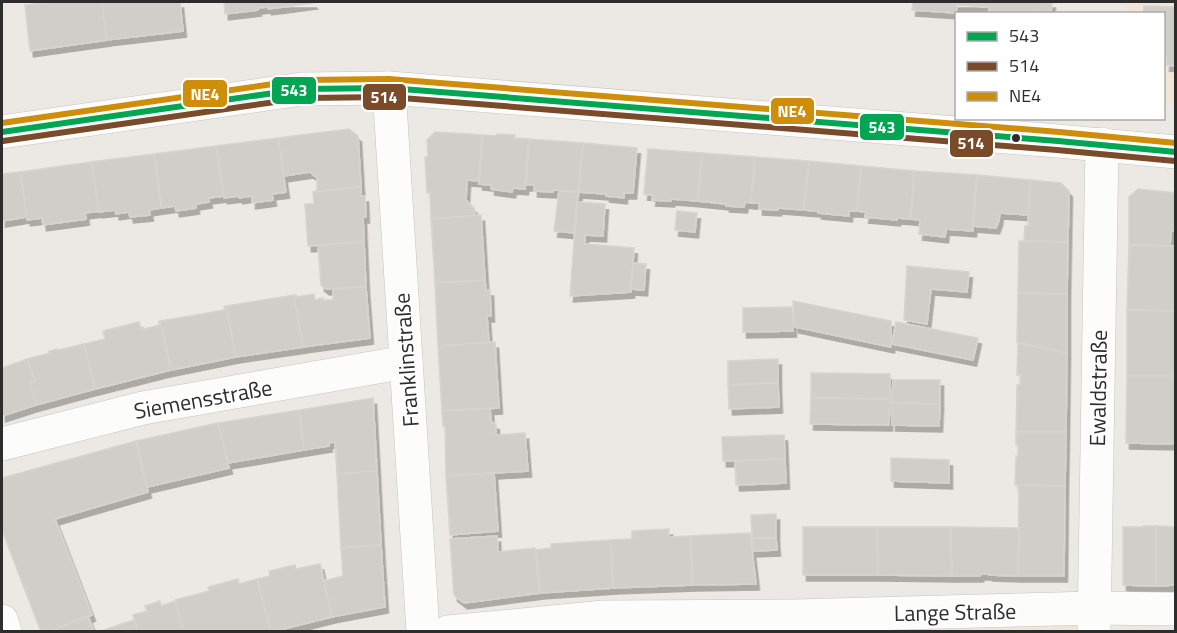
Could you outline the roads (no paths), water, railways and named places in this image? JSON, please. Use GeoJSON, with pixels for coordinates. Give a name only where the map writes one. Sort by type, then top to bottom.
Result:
{"type":"FeatureCollection","features":[{"type":"Feature","properties":{"kind":"street"},"geometry":{"type":"LineString","coordinates":[[2,132],[302,89],[389,87],[1102,144],[1176,152]]}},
{"type":"Feature","properties":{"kind":"street","name":"Franklinstraße"},"geometry":{"type":"LineString","coordinates":[[389,87],[423,632]]}},
{"type":"Feature","properties":{"kind":"street","name":"Ewaldstraße"},"geometry":{"type":"LineString","coordinates":[[1095,620],[1102,144]]}},
{"type":"Feature","properties":{"kind":"street","name":"Siemensstraße"},"geometry":{"type":"LineString","coordinates":[[2,444],[143,408],[406,362]]}},
{"type":"Feature","properties":{"kind":"street","name":"Lange Straße"},"geometry":{"type":"LineString","coordinates":[[448,632],[604,617],[793,623],[1095,620],[1176,609]]}},
{"type":"Feature","properties":{"kind":"street"},"geometry":{"type":"LineString","coordinates":[[2,621],[5,632]]}}]}
